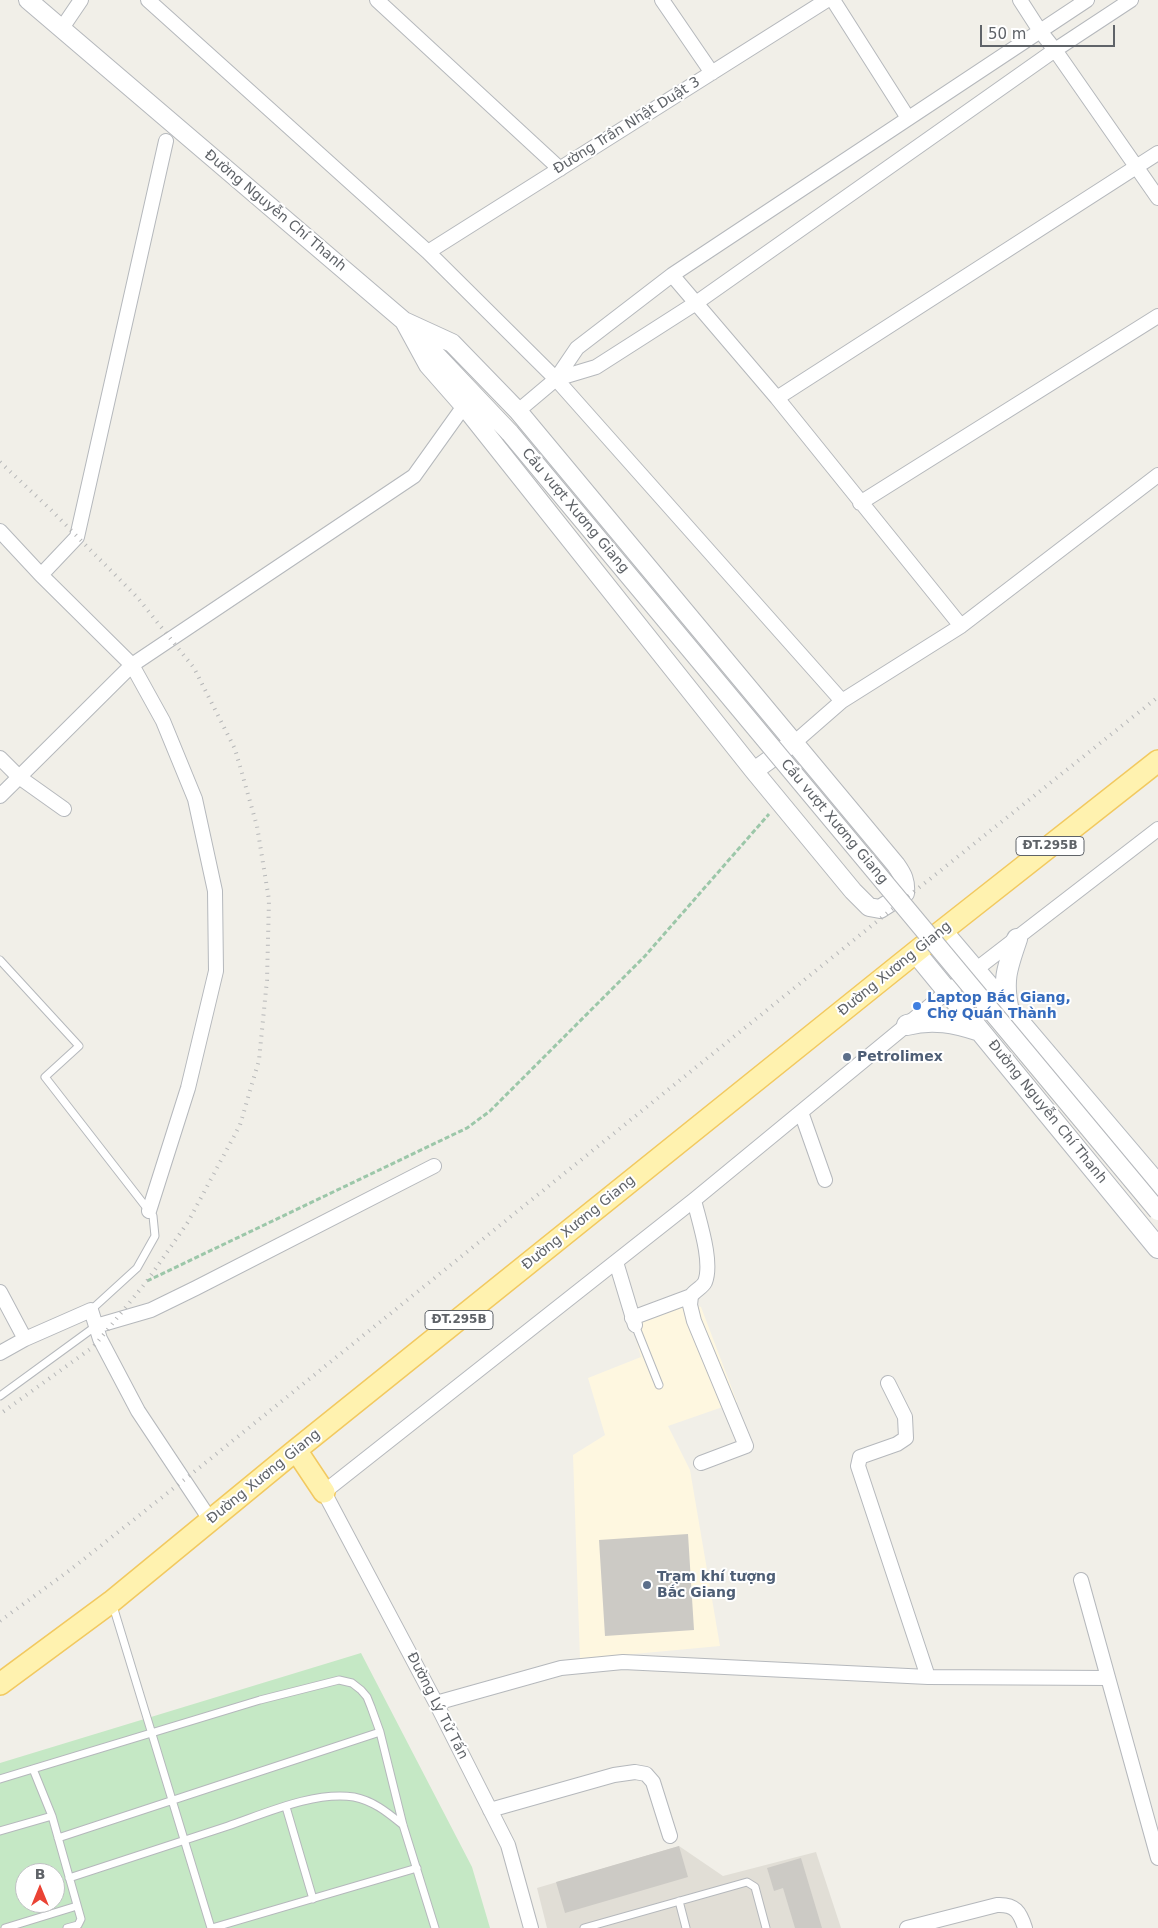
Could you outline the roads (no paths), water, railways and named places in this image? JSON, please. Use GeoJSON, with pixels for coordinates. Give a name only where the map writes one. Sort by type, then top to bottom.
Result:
{"type":"FeatureCollection","features":[{"type":"Feature","properties":{"kind":"main road","name":"Đường Xương Giang"},"geometry":{"type":"LineString","coordinates":[[0,1684],[112,1602],[296,1450],[942,931],[1158,761]]}},
{"type":"Feature","properties":{"kind":"main road"},"geometry":{"type":"LineString","coordinates":[[942,931],[1158,1185]]}},
{"type":"Feature","properties":{"kind":"main road"},"geometry":{"type":"LineString","coordinates":[[1004,1005],[1006,970],[1017,939]]}},
{"type":"Feature","properties":{"kind":"main road","name":"Đường Nguyễn Chí Thanh"},"geometry":{"type":"LineString","coordinates":[[916,953],[1158,1248]]}},
{"type":"Feature","properties":{"kind":"main road"},"geometry":{"type":"LineString","coordinates":[[907,1025],[932,1021],[977,1027],[975,1002],[982,996],[1004,1005]]}},
{"type":"Feature","properties":{"kind":"main road"},"geometry":{"type":"LineString","coordinates":[[296,1450],[324,1492]]}},
{"type":"Feature","properties":{"kind":"street","name":"Đường Nguyễn Chí Thanh"},"geometry":{"type":"LineString","coordinates":[[28,0],[404,321],[510,433]]}},
{"type":"Feature","properties":{"kind":"street"},"geometry":{"type":"LineString","coordinates":[[62,28],[81,0]]}},
{"type":"Feature","properties":{"kind":"street"},"geometry":{"type":"LineString","coordinates":[[148,0],[428,252],[556,379],[842,701]]}},
{"type":"Feature","properties":{"kind":"street"},"geometry":{"type":"LineString","coordinates":[[377,0],[560,169]]}},
{"type":"Feature","properties":{"kind":"street"},"geometry":{"type":"LineString","coordinates":[[662,0],[712,73]]}},
{"type":"Feature","properties":{"kind":"street","name":"Đường Trần Nhật Duật 3"},"geometry":{"type":"LineString","coordinates":[[428,252],[827,0]]}},
{"type":"Feature","properties":{"kind":"street"},"geometry":{"type":"LineString","coordinates":[[833,0],[908,118]]}},
{"type":"Feature","properties":{"kind":"street"},"geometry":{"type":"LineString","coordinates":[[1020,0],[1040,32],[1056,50],[1158,198]]}},
{"type":"Feature","properties":{"kind":"street"},"geometry":{"type":"LineString","coordinates":[[518,411],[556,379],[577,348],[672,275],[1087,0]]}},
{"type":"Feature","properties":{"kind":"street"},"geometry":{"type":"LineString","coordinates":[[556,379],[596,367],[696,303],[1056,50],[1131,0]]}},
{"type":"Feature","properties":{"kind":"street"},"geometry":{"type":"LineString","coordinates":[[42,575],[77,537],[166,141]]}},
{"type":"Feature","properties":{"kind":"street"},"geometry":{"type":"LineString","coordinates":[[777,398],[1158,153]]}},
{"type":"Feature","properties":{"kind":"street"},"geometry":{"type":"LineString","coordinates":[[672,275],[777,398],[961,626]]}},
{"type":"Feature","properties":{"kind":"street"},"geometry":{"type":"LineString","coordinates":[[860,503],[1158,316]]}},
{"type":"Feature","properties":{"kind":"street"},"geometry":{"type":"LineString","coordinates":[[404,321],[452,343],[518,411],[896,865],[904,876],[906,884],[904,894],[880,909],[869,907],[853,891],[754,770],[464,406],[428,365],[404,321]]}},
{"type":"Feature","properties":{"kind":"street"},"geometry":{"type":"LineString","coordinates":[[0,796],[132,665],[414,476],[464,406]]}},
{"type":"Feature","properties":{"kind":"street","name":"Cầu vượt Xương Giang"},"geometry":{"type":"LineString","coordinates":[[510,433],[1158,1211]]}},
{"type":"Feature","properties":{"kind":"street"},"geometry":{"type":"LineString","coordinates":[[754,770],[795,742],[842,701],[961,626],[1158,475]]}},
{"type":"Feature","properties":{"kind":"street"},"geometry":{"type":"LineString","coordinates":[[0,530],[132,665],[163,721],[195,799],[215,891],[216,971],[188,1088],[149,1211]]}},
{"type":"Feature","properties":{"kind":"street"},"geometry":{"type":"LineString","coordinates":[[0,758],[19,777],[64,809]]}},
{"type":"Feature","properties":{"kind":"street"},"geometry":{"type":"LineString","coordinates":[[324,1492],[694,1200],[948,991],[1158,829]]}},
{"type":"Feature","properties":{"kind":"street"},"geometry":{"type":"LineString","coordinates":[[801,1112],[825,1180]]}},
{"type":"Feature","properties":{"kind":"street"},"geometry":{"type":"LineString","coordinates":[[96,1326],[151,1310],[434,1166]]}},
{"type":"Feature","properties":{"kind":"street"},"geometry":{"type":"LineString","coordinates":[[616,1262],[633,1321],[691,1296],[704,1284],[706,1276],[706,1255],[694,1200]]}},
{"type":"Feature","properties":{"kind":"street"},"geometry":{"type":"LineString","coordinates":[[0,1292],[25,1339]]}},
{"type":"Feature","properties":{"kind":"street"},"geometry":{"type":"LineString","coordinates":[[691,1296],[690,1304],[694,1321],[746,1446],[701,1463]]}},
{"type":"Feature","properties":{"kind":"street"},"geometry":{"type":"LineString","coordinates":[[0,1353],[25,1339],[91,1310],[100,1339],[138,1411],[211,1521]]}},
{"type":"Feature","properties":{"kind":"street"},"geometry":{"type":"LineString","coordinates":[[888,1383],[905,1417],[906,1438],[897,1444],[860,1457],[858,1466],[928,1677]]}},
{"type":"Feature","properties":{"kind":"street","name":"Đường Lý Tử Tấn"},"geometry":{"type":"LineString","coordinates":[[324,1492],[436,1703],[508,1845],[531,1928]]}},
{"type":"Feature","properties":{"kind":"street"},"geometry":{"type":"LineString","coordinates":[[1080,1580],[1158,1858]]}},
{"type":"Feature","properties":{"kind":"street"},"geometry":{"type":"LineString","coordinates":[[436,1703],[561,1668],[623,1662],[928,1677],[1108,1678]]}},
{"type":"Feature","properties":{"kind":"street"},"geometry":{"type":"LineString","coordinates":[[490,1810],[614,1775],[635,1772],[646,1774],[653,1782],[670,1836]]}},
{"type":"Feature","properties":{"kind":"street"},"geometry":{"type":"LineString","coordinates":[[907,1928],[997,1905],[1006,1905],[1018,1912],[1025,1928]]}},
{"type":"Feature","properties":{"kind":"lane"},"geometry":{"type":"LineString","coordinates":[[0,960],[79,1046],[45,1077],[153,1216],[155,1236],[137,1268],[91,1310]]}},
{"type":"Feature","properties":{"kind":"lane"},"geometry":{"type":"LineString","coordinates":[[633,1321],[658,1386]]}},
{"type":"Feature","properties":{"kind":"lane"},"geometry":{"type":"LineString","coordinates":[[0,1396],[96,1326]]}},
{"type":"Feature","properties":{"kind":"lane"},"geometry":{"type":"LineString","coordinates":[[112,1602],[150,1733],[173,1800],[211,1928],[417,1868]]}},
{"type":"Feature","properties":{"kind":"lane"},"geometry":{"type":"LineString","coordinates":[[0,1779],[260,1700],[339,1680],[352,1683],[367,1697],[380,1732],[403,1825],[435,1928]]}},
{"type":"Feature","properties":{"kind":"lane"},"geometry":{"type":"LineString","coordinates":[[58,1838],[380,1732]]}},
{"type":"Feature","properties":{"kind":"lane"},"geometry":{"type":"LineString","coordinates":[[32,1769],[52,1816],[77,1906],[80,1922],[67,1928]]}},
{"type":"Feature","properties":{"kind":"lane"},"geometry":{"type":"LineString","coordinates":[[69,1878],[286,1807],[329,1796],[353,1797],[380,1807],[403,1825]]}},
{"type":"Feature","properties":{"kind":"lane"},"geometry":{"type":"LineString","coordinates":[[286,1807],[313,1899]]}},
{"type":"Feature","properties":{"kind":"lane"},"geometry":{"type":"LineString","coordinates":[[0,1831],[52,1816]]}},
{"type":"Feature","properties":{"kind":"lane"},"geometry":{"type":"LineString","coordinates":[[584,1928],[747,1882],[755,1887],[766,1928]]}},
{"type":"Feature","properties":{"kind":"lane"},"geometry":{"type":"LineString","coordinates":[[679,1901],[686,1928]]}},
{"type":"Feature","properties":{"kind":"lane"},"geometry":{"type":"LineString","coordinates":[[5,1928],[77,1906]]}},
{"type":"Feature","properties":{"kind":"railway"},"geometry":{"type":"LineString","coordinates":[[0,462],[50,509],[137,597],[194,668],[235,749],[257,826],[269,900],[267,980],[259,1060],[240,1125],[188,1222],[147,1281],[100,1339],[93,1347],[0,1414]]}},
{"type":"Feature","properties":{"kind":"railway"},"geometry":{"type":"LineString","coordinates":[[0,1621],[70,1570],[184,1480],[1158,697]]}},
{"type":"Feature","properties":{"kind":"place","name":"Laptop Bắc Giang, Chợ Quán Thành"},"geometry":{"type":"Point","coordinates":[917,1006]}},
{"type":"Feature","properties":{"kind":"place","name":"Petrolimex"},"geometry":{"type":"Point","coordinates":[847,1057]}},
{"type":"Feature","properties":{"kind":"place","name":"Trạm khí tượng Bắc Giang"},"geometry":{"type":"Point","coordinates":[647,1585]}}]}
